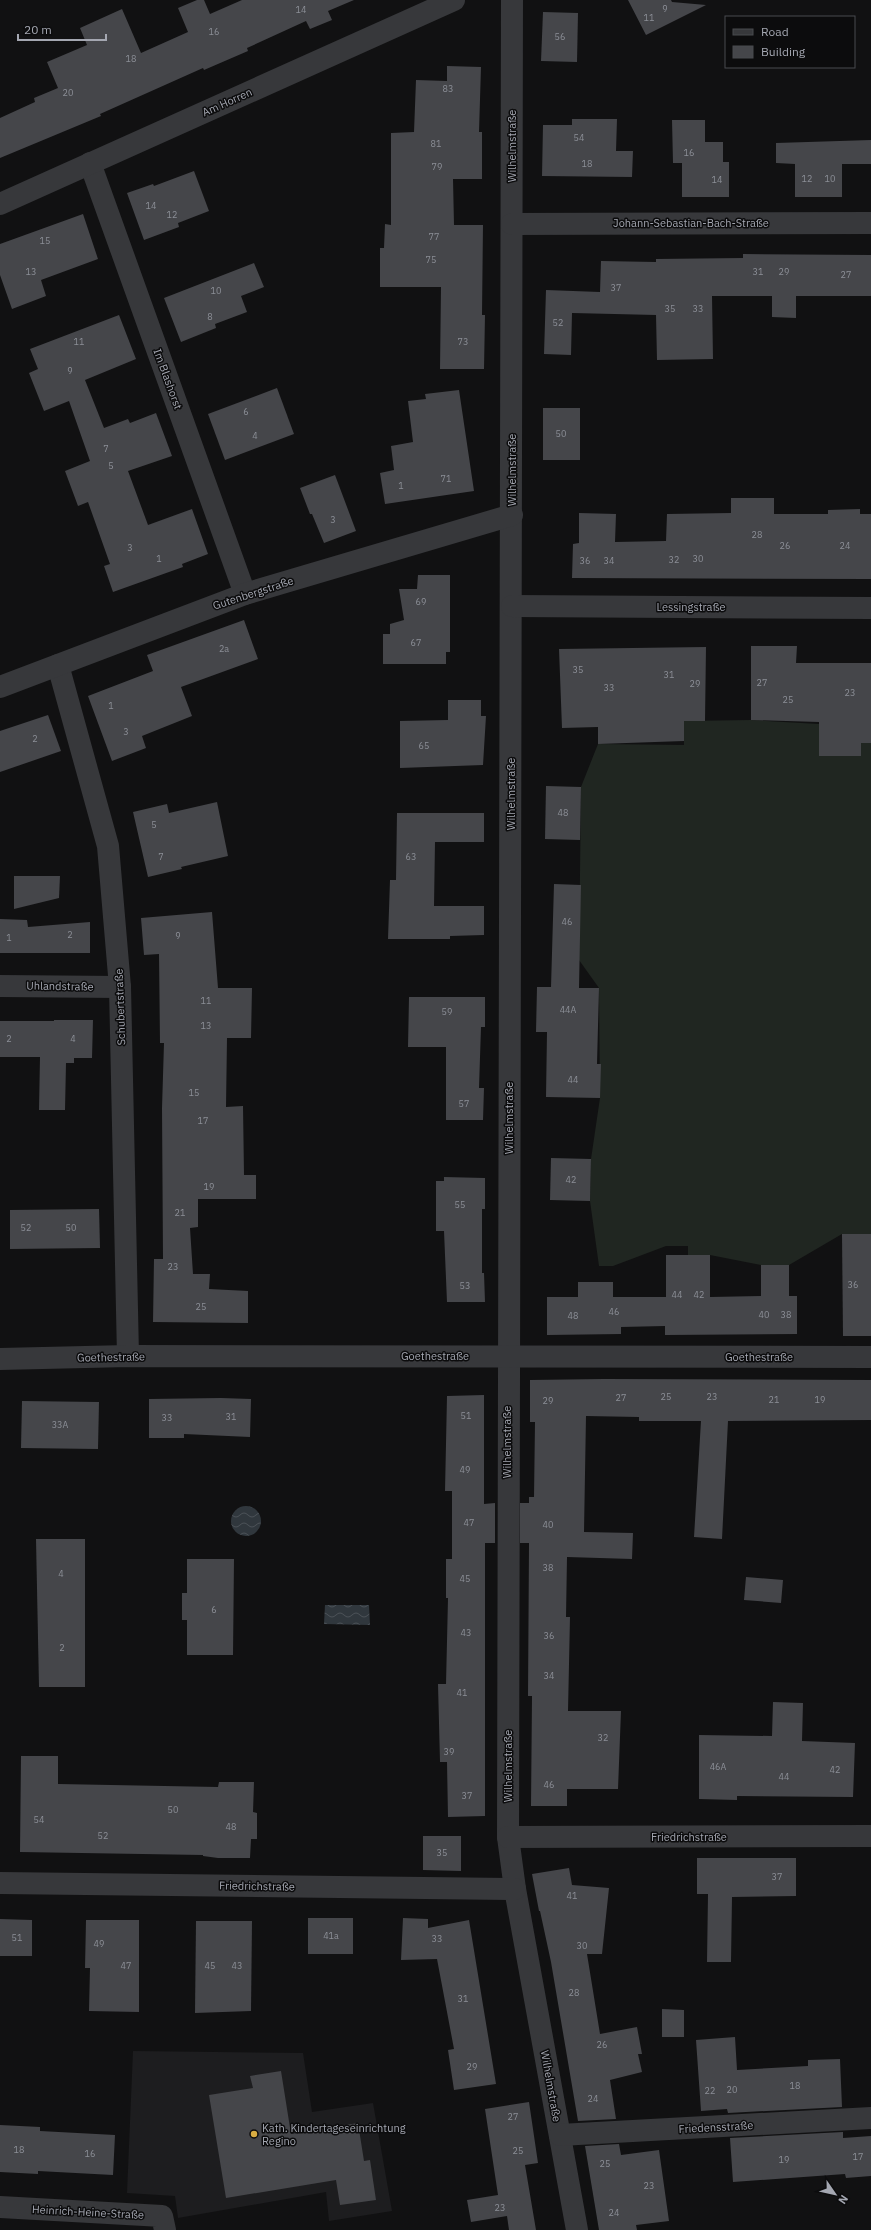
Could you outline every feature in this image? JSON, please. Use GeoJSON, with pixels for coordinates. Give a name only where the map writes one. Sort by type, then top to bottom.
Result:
{"type":"FeatureCollection","features":[{"type":"Feature","properties":{"kind":"street","name":"Am Horren"},"geometry":{"type":"LineString","coordinates":[[0,204],[454,0]]}},
{"type":"Feature","properties":{"kind":"street","name":"Wilhelmstraße"},"geometry":{"type":"LineString","coordinates":[[512,0],[512,606],[507,1356],[508,1837],[515,1889],[577,2230]]}},
{"type":"Feature","properties":{"kind":"street","name":"Im Blashorst"},"geometry":{"type":"LineString","coordinates":[[90,163],[245,594]]}},
{"type":"Feature","properties":{"kind":"street","name":"Johann-Sebastian-Bach-Straße"},"geometry":{"type":"LineString","coordinates":[[512,224],[871,223]]}},
{"type":"Feature","properties":{"kind":"street","name":"Gutenbergstraße"},"geometry":{"type":"LineString","coordinates":[[0,687],[245,594],[512,515]]}},
{"type":"Feature","properties":{"kind":"street","name":"Lessingstraße"},"geometry":{"type":"LineString","coordinates":[[512,606],[871,608]]}},
{"type":"Feature","properties":{"kind":"street","name":"Schubertstraße"},"geometry":{"type":"LineString","coordinates":[[58,664],[108,846],[120,987],[128,1356]]}},
{"type":"Feature","properties":{"kind":"street","name":"Uhlandstraße"},"geometry":{"type":"LineString","coordinates":[[0,986],[120,987]]}},
{"type":"Feature","properties":{"kind":"street","name":"Goethestraße"},"geometry":{"type":"LineString","coordinates":[[0,1359],[128,1356],[871,1357]]}},
{"type":"Feature","properties":{"kind":"street","name":"Friedrichstraße"},"geometry":{"type":"LineString","coordinates":[[508,1837],[871,1836]]}},
{"type":"Feature","properties":{"kind":"street","name":"Friedrichstraße"},"geometry":{"type":"LineString","coordinates":[[0,1884],[515,1889]]}},
{"type":"Feature","properties":{"kind":"street","name":"Friedensstraße"},"geometry":{"type":"LineString","coordinates":[[560,2135],[871,2118]]}},
{"type":"Feature","properties":{"kind":"street","name":"Heinrich-Heine-Straße"},"geometry":{"type":"LineString","coordinates":[[0,2207],[162,2216],[165,2230]]}},
{"type":"Feature","properties":{"kind":"shaded area"},"geometry":{"type":"Polygon","coordinates":[[[751,720],[819,724],[819,756],[861,756],[861,743],[871,743],[871,1234],[842,1234],[789,1265],[761,1265],[710,1255],[688,1255],[688,1246],[666,1246],[613,1266],[599,1266],[590,1201],[591,1159],[600,1098],[599,988],[579,960],[581,787],[598,744],[684,745],[684,721],[751,720]]]}},
{"type":"Feature","properties":{"kind":"shaded area","name":"Kath. Kindertageseinrichtung Regino"},"geometry":{"type":"Polygon","coordinates":[[[133,2051],[303,2053],[312,2112],[373,2103],[392,2211],[329,2221],[326,2192],[178,2218],[175,2196],[127,2193],[133,2051]]]}},
{"type":"Feature","properties":{"kind":"water"},"geometry":{"type":"Polygon","coordinates":[[[246,1506],[257,1510],[261,1521],[257,1532],[246,1536],[235,1532],[231,1521],[235,1510],[246,1506]]]}},
{"type":"Feature","properties":{"kind":"water"},"geometry":{"type":"Polygon","coordinates":[[[325,1605],[369,1605],[370,1625],[324,1624],[325,1605]]]}},
{"type":"Feature","properties":{"kind":"building"},"geometry":{"type":"Polygon","coordinates":[[[197,0],[204,0],[210,14],[242,0],[354,0],[328,11],[332,20],[310,29],[306,21],[247,48],[248,51],[204,70],[203,68],[100,114],[101,116],[0,158],[0,118],[35,102],[34,98],[58,88],[47,62],[87,45],[80,28],[122,9],[141,53],[188,32],[178,8],[197,0]]]}},
{"type":"Feature","properties":{"kind":"building"},"geometry":{"type":"Polygon","coordinates":[[[628,0],[671,0],[672,2],[706,5],[646,35],[628,0]]]}},
{"type":"Feature","properties":{"kind":"building"},"geometry":{"type":"Polygon","coordinates":[[[543,12],[578,13],[577,62],[541,61],[543,12]]]}},
{"type":"Feature","properties":{"kind":"building"},"geometry":{"type":"Polygon","coordinates":[[[447,66],[481,67],[479,132],[482,132],[482,179],[453,179],[454,225],[483,225],[482,315],[485,315],[484,369],[440,369],[441,287],[380,287],[380,248],[384,248],[385,224],[391,225],[391,133],[414,132],[416,80],[447,81],[447,66]]]}},
{"type":"Feature","properties":{"kind":"building"},"geometry":{"type":"Polygon","coordinates":[[[572,119],[617,119],[616,151],[633,151],[632,177],[542,176],[543,125],[572,125],[572,119]]]}},
{"type":"Feature","properties":{"kind":"building"},"geometry":{"type":"Polygon","coordinates":[[[672,120],[705,120],[705,142],[723,142],[723,162],[729,162],[729,197],[682,197],[682,163],[673,163],[672,120]]]}},
{"type":"Feature","properties":{"kind":"building"},"geometry":{"type":"Polygon","coordinates":[[[871,140],[871,164],[842,164],[842,197],[795,197],[795,164],[776,163],[776,143],[871,140]]]}},
{"type":"Feature","properties":{"kind":"building"},"geometry":{"type":"Polygon","coordinates":[[[194,171],[209,211],[178,223],[179,227],[144,240],[127,193],[153,184],[154,186],[194,171]]]}},
{"type":"Feature","properties":{"kind":"building"},"geometry":{"type":"Polygon","coordinates":[[[83,214],[98,259],[41,280],[46,296],[12,309],[0,275],[0,244],[83,214]]]}},
{"type":"Feature","properties":{"kind":"building"},"geometry":{"type":"Polygon","coordinates":[[[743,254],[871,255],[871,296],[796,296],[796,318],[772,317],[772,296],[712,296],[713,359],[657,360],[656,315],[572,313],[571,355],[544,354],[546,290],[600,292],[601,261],[656,262],[656,259],[743,258],[743,254]]]}},
{"type":"Feature","properties":{"kind":"building"},"geometry":{"type":"Polygon","coordinates":[[[254,263],[264,287],[241,296],[247,312],[215,324],[216,328],[181,342],[164,298],[254,263]]]}},
{"type":"Feature","properties":{"kind":"building"},"geometry":{"type":"Polygon","coordinates":[[[119,315],[136,359],[85,380],[104,428],[128,419],[130,423],[156,413],[172,456],[128,471],[148,525],[192,509],[208,554],[182,564],[183,567],[113,592],[104,566],[110,564],[88,502],[78,506],[65,471],[90,461],[69,401],[44,411],[29,373],[38,369],[30,349],[119,315]]]}},
{"type":"Feature","properties":{"kind":"building"},"geometry":{"type":"Polygon","coordinates":[[[277,388],[294,434],[225,460],[208,414],[277,388]]]}},
{"type":"Feature","properties":{"kind":"building"},"geometry":{"type":"Polygon","coordinates":[[[459,390],[474,491],[385,504],[380,473],[394,470],[391,446],[413,442],[408,401],[426,399],[425,394],[459,390]]]}},
{"type":"Feature","properties":{"kind":"building"},"geometry":{"type":"Polygon","coordinates":[[[543,408],[580,408],[580,460],[543,460],[543,408]]]}},
{"type":"Feature","properties":{"kind":"building"},"geometry":{"type":"Polygon","coordinates":[[[335,475],[356,531],[324,543],[312,514],[310,514],[300,488],[335,475]]]}},
{"type":"Feature","properties":{"kind":"building"},"geometry":{"type":"Polygon","coordinates":[[[731,498],[774,498],[774,514],[828,514],[828,510],[860,509],[860,514],[871,514],[871,579],[572,578],[573,544],[579,543],[579,513],[616,514],[615,542],[666,541],[667,514],[731,513],[731,498]]]}},
{"type":"Feature","properties":{"kind":"building"},"geometry":{"type":"Polygon","coordinates":[[[418,575],[450,575],[450,652],[446,652],[446,664],[383,664],[383,634],[390,634],[390,624],[404,620],[399,589],[417,589],[418,575]]]}},
{"type":"Feature","properties":{"kind":"building"},"geometry":{"type":"Polygon","coordinates":[[[244,620],[258,659],[181,687],[192,716],[142,736],[146,748],[112,761],[88,696],[153,671],[147,655],[244,620]]]}},
{"type":"Feature","properties":{"kind":"building"},"geometry":{"type":"Polygon","coordinates":[[[751,646],[797,646],[796,663],[871,663],[871,743],[861,743],[861,756],[819,756],[819,722],[751,720],[751,646]]]}},
{"type":"Feature","properties":{"kind":"building"},"geometry":{"type":"Polygon","coordinates":[[[706,647],[705,721],[684,721],[684,741],[598,744],[598,727],[562,728],[559,649],[706,647]]]}},
{"type":"Feature","properties":{"kind":"building"},"geometry":{"type":"Polygon","coordinates":[[[448,700],[481,700],[481,716],[486,716],[483,765],[400,768],[400,721],[448,720],[448,700]]]}},
{"type":"Feature","properties":{"kind":"building"},"geometry":{"type":"Polygon","coordinates":[[[48,715],[61,751],[0,772],[0,731],[48,715]]]}},
{"type":"Feature","properties":{"kind":"building"},"geometry":{"type":"Polygon","coordinates":[[[546,786],[581,787],[580,840],[545,839],[546,786]]]}},
{"type":"Feature","properties":{"kind":"building"},"geometry":{"type":"Polygon","coordinates":[[[217,802],[228,856],[181,867],[182,869],[148,877],[133,812],[167,804],[169,813],[217,802]]]}},
{"type":"Feature","properties":{"kind":"building"},"geometry":{"type":"Polygon","coordinates":[[[397,813],[484,813],[484,842],[435,842],[434,906],[484,906],[484,935],[450,936],[450,939],[388,939],[390,880],[396,880],[397,813]]]}},
{"type":"Feature","properties":{"kind":"building"},"geometry":{"type":"Polygon","coordinates":[[[14,876],[60,876],[59,898],[14,909],[14,876]]]}},
{"type":"Feature","properties":{"kind":"building"},"geometry":{"type":"Polygon","coordinates":[[[554,884],[581,885],[579,988],[599,988],[597,1064],[601,1064],[600,1098],[546,1097],[547,1032],[536,1032],[537,987],[551,987],[554,884]]]}},
{"type":"Feature","properties":{"kind":"building"},"geometry":{"type":"Polygon","coordinates":[[[212,912],[218,988],[252,988],[251,1038],[227,1038],[226,1107],[243,1106],[244,1175],[256,1175],[256,1199],[198,1199],[198,1227],[190,1228],[193,1274],[210,1274],[209,1289],[248,1291],[248,1323],[153,1322],[154,1259],[163,1259],[162,1108],[164,1043],[160,1043],[159,954],[144,955],[141,918],[212,912]]]}},
{"type":"Feature","properties":{"kind":"building"},"geometry":{"type":"Polygon","coordinates":[[[0,919],[27,920],[28,927],[90,922],[90,953],[0,953],[0,919]]]}},
{"type":"Feature","properties":{"kind":"building"},"geometry":{"type":"Polygon","coordinates":[[[409,997],[485,997],[485,1027],[481,1027],[479,1088],[484,1088],[483,1120],[446,1120],[446,1047],[408,1047],[409,997]]]}},
{"type":"Feature","properties":{"kind":"building"},"geometry":{"type":"Polygon","coordinates":[[[93,1020],[92,1058],[74,1058],[74,1063],[66,1063],[65,1110],[39,1110],[40,1057],[0,1057],[0,1021],[93,1020]]]}},
{"type":"Feature","properties":{"kind":"building"},"geometry":{"type":"Polygon","coordinates":[[[551,1158],[591,1159],[590,1201],[550,1200],[551,1158]]]}},
{"type":"Feature","properties":{"kind":"building"},"geometry":{"type":"Polygon","coordinates":[[[444,1177],[485,1178],[485,1209],[482,1209],[482,1273],[484,1273],[485,1302],[447,1302],[444,1231],[436,1231],[436,1181],[444,1181],[444,1177]]]}},
{"type":"Feature","properties":{"kind":"building"},"geometry":{"type":"Polygon","coordinates":[[[99,1209],[100,1248],[10,1249],[10,1210],[99,1209]]]}},
{"type":"Feature","properties":{"kind":"building"},"geometry":{"type":"Polygon","coordinates":[[[842,1234],[871,1234],[871,1336],[843,1336],[842,1234]]]}},
{"type":"Feature","properties":{"kind":"building"},"geometry":{"type":"Polygon","coordinates":[[[666,1255],[710,1255],[710,1297],[761,1296],[761,1265],[789,1265],[789,1296],[797,1296],[797,1334],[665,1335],[665,1326],[621,1327],[621,1334],[547,1335],[547,1297],[578,1297],[578,1282],[613,1282],[613,1297],[666,1297],[666,1255]]]}},
{"type":"Feature","properties":{"kind":"building"},"geometry":{"type":"Polygon","coordinates":[[[530,1380],[871,1380],[871,1420],[728,1421],[722,1539],[694,1537],[701,1421],[639,1421],[639,1417],[586,1416],[584,1532],[633,1533],[632,1559],[567,1557],[566,1617],[570,1617],[568,1711],[621,1711],[618,1789],[567,1789],[567,1806],[531,1806],[532,1696],[528,1696],[529,1543],[520,1543],[520,1503],[529,1503],[529,1497],[534,1497],[535,1422],[530,1422],[530,1380]]]}},
{"type":"Feature","properties":{"kind":"building"},"geometry":{"type":"Polygon","coordinates":[[[484,1395],[484,1504],[495,1503],[495,1543],[485,1543],[485,1816],[448,1817],[447,1762],[440,1762],[438,1684],[446,1684],[448,1598],[446,1598],[446,1559],[452,1559],[452,1491],[445,1491],[447,1396],[484,1395]]]}},
{"type":"Feature","properties":{"kind":"building"},"geometry":{"type":"Polygon","coordinates":[[[149,1399],[251,1399],[250,1437],[184,1434],[184,1438],[149,1438],[149,1399]]]}},
{"type":"Feature","properties":{"kind":"building"},"geometry":{"type":"Polygon","coordinates":[[[22,1401],[99,1402],[98,1449],[21,1448],[22,1401]]]}},
{"type":"Feature","properties":{"kind":"building"},"geometry":{"type":"Polygon","coordinates":[[[36,1539],[85,1539],[85,1687],[39,1687],[36,1539]]]}},
{"type":"Feature","properties":{"kind":"building"},"geometry":{"type":"Polygon","coordinates":[[[187,1559],[234,1559],[233,1655],[187,1655],[187,1620],[182,1620],[182,1593],[187,1593],[187,1559]]]}},
{"type":"Feature","properties":{"kind":"building"},"geometry":{"type":"Polygon","coordinates":[[[746,1577],[783,1580],[781,1603],[744,1600],[746,1577]]]}},
{"type":"Feature","properties":{"kind":"building"},"geometry":{"type":"Polygon","coordinates":[[[773,1702],[803,1703],[802,1741],[855,1743],[853,1797],[737,1796],[737,1800],[699,1799],[699,1735],[772,1736],[773,1702]]]}},
{"type":"Feature","properties":{"kind":"building"},"geometry":{"type":"Polygon","coordinates":[[[21,1756],[58,1756],[58,1784],[218,1787],[219,1782],[254,1782],[253,1812],[257,1813],[257,1839],[251,1839],[250,1858],[218,1858],[203,1855],[20,1852],[21,1756]]]}},
{"type":"Feature","properties":{"kind":"building"},"geometry":{"type":"Polygon","coordinates":[[[423,1836],[461,1836],[461,1871],[423,1870],[423,1836]]]}},
{"type":"Feature","properties":{"kind":"building"},"geometry":{"type":"Polygon","coordinates":[[[697,1858],[796,1858],[796,1896],[732,1897],[731,1962],[707,1962],[708,1894],[697,1894],[697,1858]]]}},
{"type":"Feature","properties":{"kind":"building"},"geometry":{"type":"Polygon","coordinates":[[[569,1868],[572,1885],[609,1888],[602,1954],[587,1954],[600,2034],[637,2027],[642,2054],[638,2054],[642,2072],[610,2080],[616,2119],[578,2121],[551,1962],[532,1874],[569,1868]]]}},
{"type":"Feature","properties":{"kind":"building"},"geometry":{"type":"Polygon","coordinates":[[[308,1918],[353,1918],[353,1954],[308,1954],[308,1918]]]}},
{"type":"Feature","properties":{"kind":"building"},"geometry":{"type":"Polygon","coordinates":[[[403,1918],[428,1919],[428,1928],[469,1920],[496,2084],[454,2090],[448,2050],[454,2049],[437,1959],[401,1960],[403,1918]]]}},
{"type":"Feature","properties":{"kind":"building"},"geometry":{"type":"Polygon","coordinates":[[[0,1919],[32,1920],[32,1956],[0,1956],[0,1919]]]}},
{"type":"Feature","properties":{"kind":"building"},"geometry":{"type":"Polygon","coordinates":[[[86,1920],[139,1920],[139,2012],[89,2011],[90,1968],[85,1968],[86,1920]]]}},
{"type":"Feature","properties":{"kind":"building"},"geometry":{"type":"Polygon","coordinates":[[[196,1921],[252,1921],[251,2011],[195,2013],[196,1921]]]}},
{"type":"Feature","properties":{"kind":"building"},"geometry":{"type":"Polygon","coordinates":[[[662,2009],[684,2010],[684,2037],[662,2037],[662,2009]]]}},
{"type":"Feature","properties":{"kind":"building"},"geometry":{"type":"Polygon","coordinates":[[[735,2037],[737,2070],[808,2066],[808,2060],[840,2059],[842,2107],[728,2113],[727,2109],[701,2111],[696,2040],[735,2037]]]}},
{"type":"Feature","properties":{"kind":"building"},"geometry":{"type":"Polygon","coordinates":[[[281,2071],[291,2134],[358,2123],[364,2161],[370,2160],[376,2200],[340,2205],[336,2180],[226,2198],[209,2095],[253,2088],[250,2076],[281,2071]]]}},
{"type":"Feature","properties":{"kind":"building"},"geometry":{"type":"Polygon","coordinates":[[[529,2102],[538,2163],[525,2165],[536,2230],[509,2230],[507,2216],[471,2222],[467,2200],[498,2195],[485,2109],[529,2102]]]}},
{"type":"Feature","properties":{"kind":"building"},"geometry":{"type":"Polygon","coordinates":[[[0,2125],[40,2127],[40,2131],[115,2135],[113,2175],[38,2171],[38,2174],[0,2172],[0,2125]]]}},
{"type":"Feature","properties":{"kind":"building"},"geometry":{"type":"Polygon","coordinates":[[[843,2132],[843,2138],[871,2136],[871,2176],[846,2178],[845,2174],[733,2182],[730,2138],[843,2132]]]}},
{"type":"Feature","properties":{"kind":"building"},"geometry":{"type":"Polygon","coordinates":[[[619,2144],[621,2155],[659,2150],[669,2221],[636,2225],[637,2230],[599,2230],[585,2146],[619,2144]]]}},
{"type":"Feature","properties":{"kind":"place","name":"Kath. Kindertageseinrichtung Regino"},"geometry":{"type":"Point","coordinates":[254,2134]}}]}
